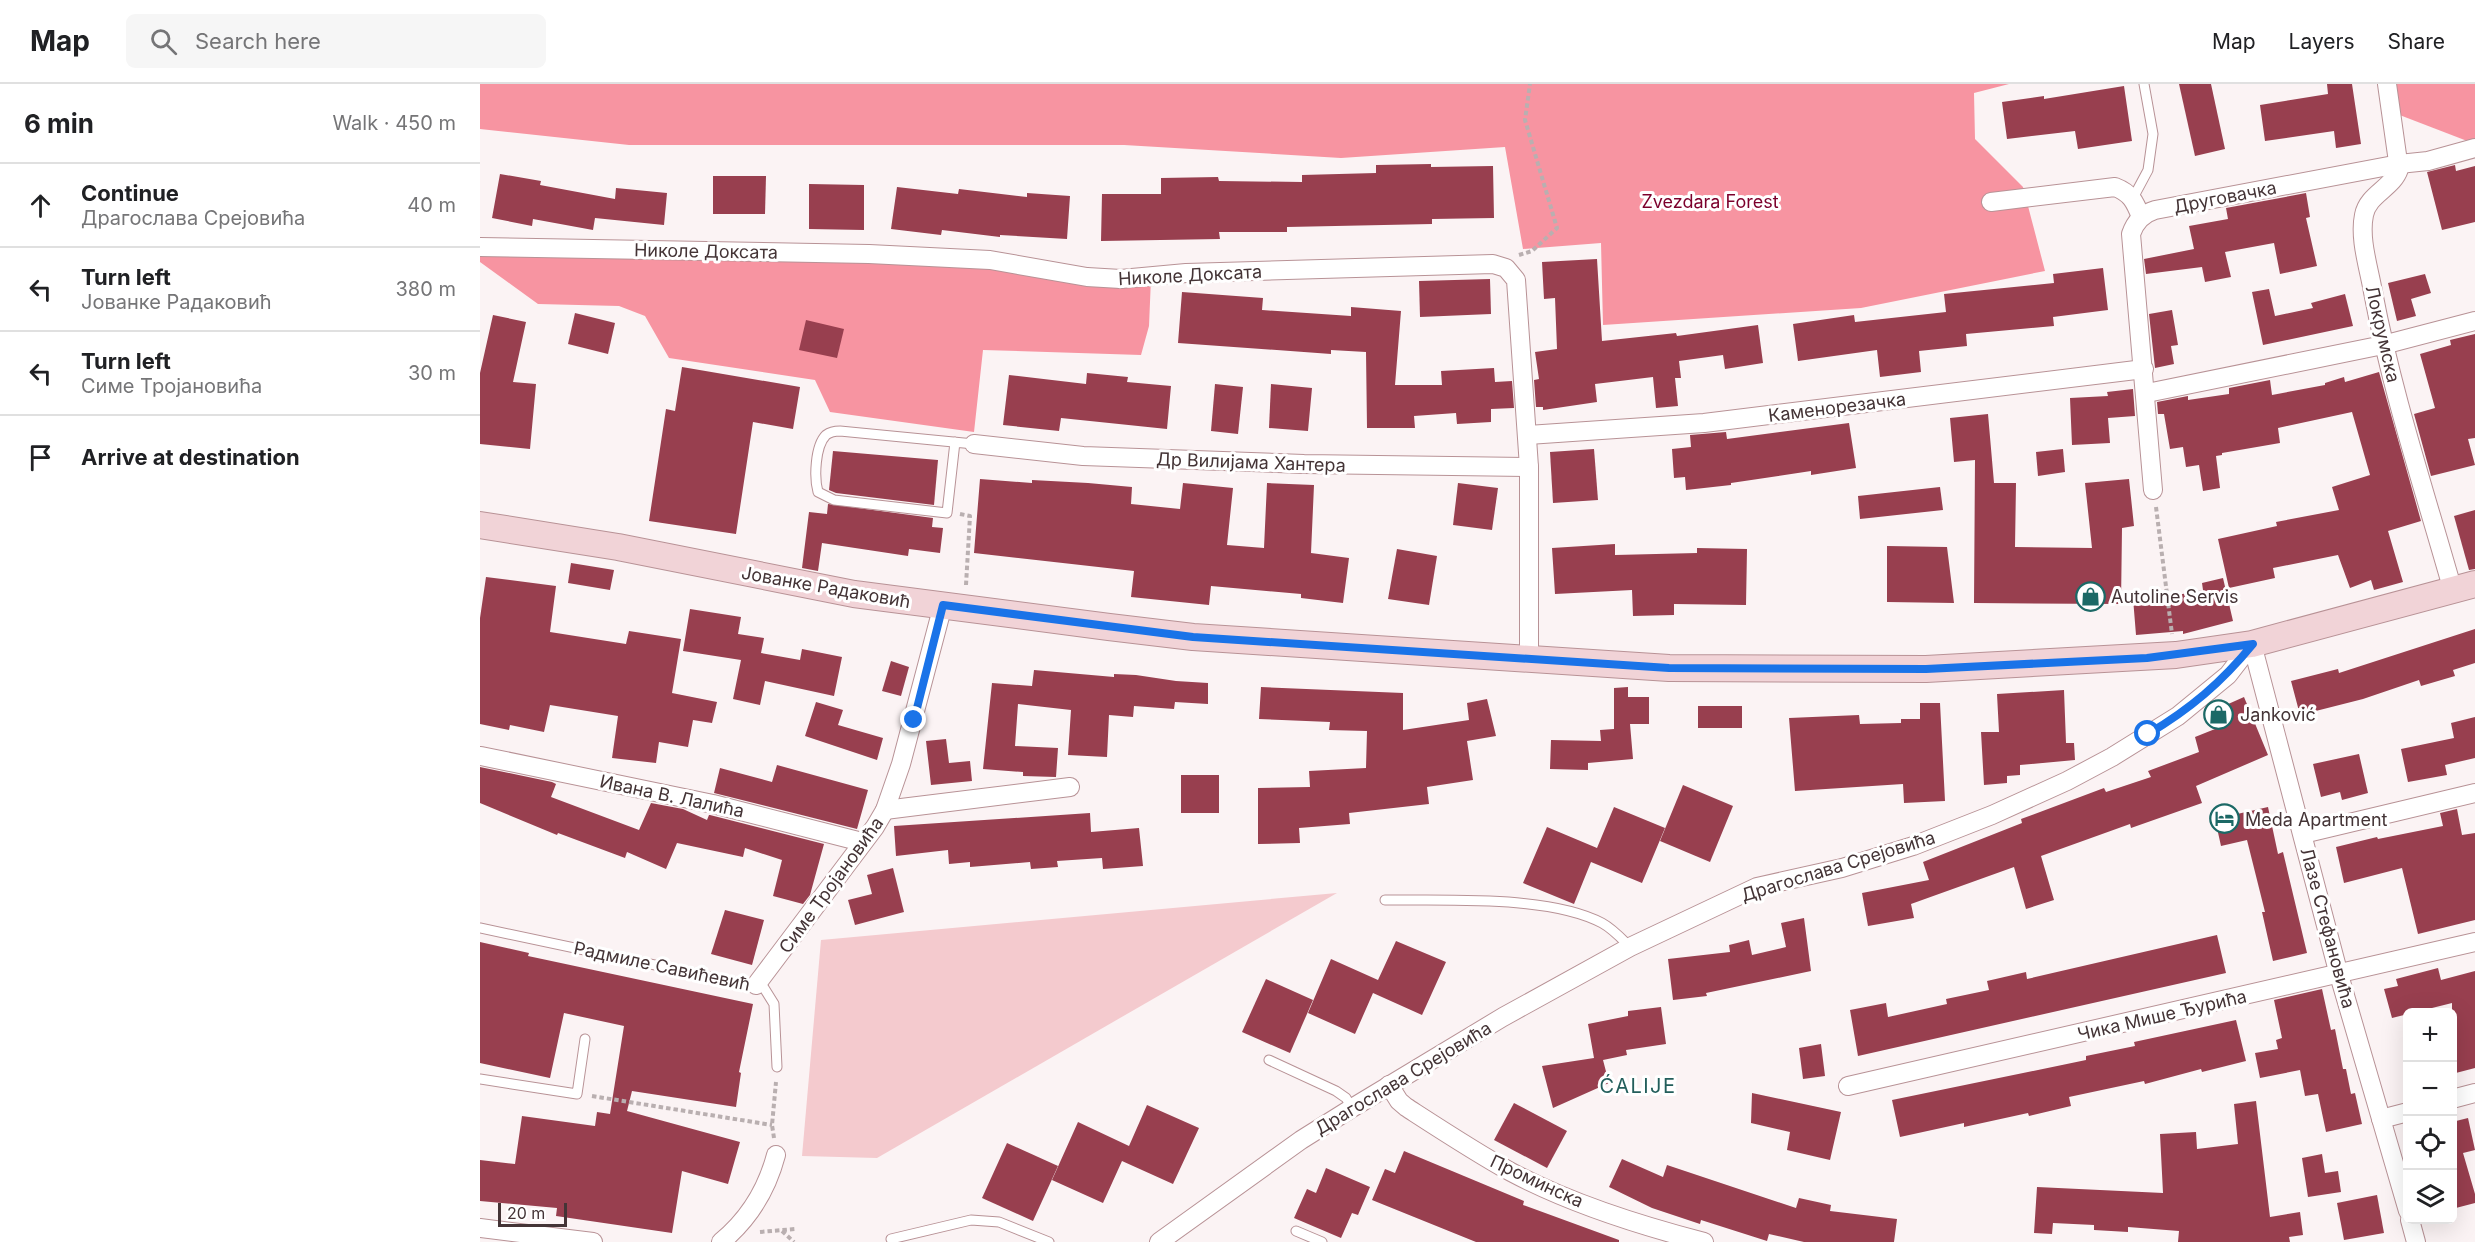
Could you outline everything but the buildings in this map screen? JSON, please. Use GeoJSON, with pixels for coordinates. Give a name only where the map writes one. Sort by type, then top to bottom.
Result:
{"type":"FeatureCollection","features":[{"type":"Feature","properties":{"kind":"main road","name":"Јованке Радаковић"},"geometry":{"type":"LineString","coordinates":[[480,525],[618,547],[854,594],[954,607],[1193,637],[1529,660],[1669,668],[1926,669],[2176,655],[2253,644]]}},
{"type":"Feature","properties":{"kind":"main road"},"geometry":{"type":"LineString","coordinates":[[2253,644],[2464,587]]}},
{"type":"Feature","properties":{"kind":"street"},"geometry":{"type":"LineString","coordinates":[[2387,84],[2400,164]]}},
{"type":"Feature","properties":{"kind":"street","name":"Друговачка"},"geometry":{"type":"LineString","coordinates":[[2141,217],[2155,210],[2400,164],[2428,161],[2475,148]]}},
{"type":"Feature","properties":{"kind":"street","name":"Локрумска"},"geometry":{"type":"LineString","coordinates":[[2400,164],[2396,176],[2370,201],[2364,214],[2364,246],[2384,345],[2464,587]]}},
{"type":"Feature","properties":{"kind":"street"},"geometry":{"type":"LineString","coordinates":[[1990,202],[2115,187],[2126,190],[2133,198],[2141,217],[2134,225],[2131,234],[2147,393],[2153,490]]}},
{"type":"Feature","properties":{"kind":"street","name":"Николе Доксата"},"geometry":{"type":"LineString","coordinates":[[480,247],[869,254],[990,260],[1087,277],[1121,279],[1186,273],[1493,264]]}},
{"type":"Feature","properties":{"kind":"street"},"geometry":{"type":"LineString","coordinates":[[1493,264],[1506,268],[1516,280],[1528,435],[1529,660]]}},
{"type":"Feature","properties":{"kind":"street"},"geometry":{"type":"LineString","coordinates":[[2147,393],[2384,345],[2475,321]]}},
{"type":"Feature","properties":{"kind":"street","name":"Каменорезачка"},"geometry":{"type":"LineString","coordinates":[[1528,435],[1704,423],[2144,369]]}},
{"type":"Feature","properties":{"kind":"street","name":"Др Вилијама Хантера"},"geometry":{"type":"LineString","coordinates":[[974,444],[1083,456],[1142,459],[1529,467]]}},
{"type":"Feature","properties":{"kind":"street","name":"Симе Тројановића"},"geometry":{"type":"LineString","coordinates":[[756,985],[885,810],[954,607]]}},
{"type":"Feature","properties":{"kind":"street","name":"Лазе Стефановића"},"geometry":{"type":"LineString","coordinates":[[2253,644],[2339,975],[2403,1194]]}},
{"type":"Feature","properties":{"kind":"street","name":"Драгослава Срејовића"},"geometry":{"type":"LineString","coordinates":[[1159,1242],[1301,1140],[1352,1108],[1503,1017],[1630,947],[1757,887],[1842,868],[1913,846],[1992,815],[2067,781],[2112,757],[2178,716],[2228,675],[2253,644]]}},
{"type":"Feature","properties":{"kind":"street","name":"Ивана В. Лалића"},"geometry":{"type":"LineString","coordinates":[[481,756],[713,804],[862,842]]}},
{"type":"Feature","properties":{"kind":"street"},"geometry":{"type":"LineString","coordinates":[[885,810],[1070,787]]}},
{"type":"Feature","properties":{"kind":"street"},"geometry":{"type":"LineString","coordinates":[[2303,834],[2475,793]]}},
{"type":"Feature","properties":{"kind":"street","name":"Чика Мише Ђурића"},"geometry":{"type":"LineString","coordinates":[[1848,1086],[2475,942]]}},
{"type":"Feature","properties":{"kind":"street","name":"Проминска"},"geometry":{"type":"LineString","coordinates":[[1389,1085],[1399,1101],[1406,1107],[1472,1150],[1526,1180],[1617,1217],[1704,1242]]}},
{"type":"Feature","properties":{"kind":"street"},"geometry":{"type":"LineString","coordinates":[[2457,1098],[2475,1093]]}},
{"type":"Feature","properties":{"kind":"street"},"geometry":{"type":"LineString","coordinates":[[2381,1119],[2403,1113]]}},
{"type":"Feature","properties":{"kind":"street"},"geometry":{"type":"LineString","coordinates":[[721,1242],[734,1232],[766,1187],[776,1155]]}},
{"type":"Feature","properties":{"kind":"street"},"geometry":{"type":"LineString","coordinates":[[2411,1224],[2416,1242]]}},
{"type":"Feature","properties":{"kind":"street"},"geometry":{"type":"LineString","coordinates":[[480,1228],[593,1242]]}},
{"type":"Feature","properties":{"kind":"lane"},"geometry":{"type":"LineString","coordinates":[[2133,198],[2148,170],[2152,134],[2144,84]]}},
{"type":"Feature","properties":{"kind":"lane"},"geometry":{"type":"LineString","coordinates":[[955,442],[948,513],[829,499],[818,492],[816,486],[819,448],[826,435],[840,431],[955,442],[974,444]]}},
{"type":"Feature","properties":{"kind":"lane"},"geometry":{"type":"LineString","coordinates":[[1385,900],[1532,904],[1580,914],[1602,923],[1630,947]]}},
{"type":"Feature","properties":{"kind":"lane","name":"Радмиле Савићевић"},"geometry":{"type":"LineString","coordinates":[[480,928],[764,988],[774,1004],[777,1067]]}},
{"type":"Feature","properties":{"kind":"lane"},"geometry":{"type":"LineString","coordinates":[[480,1079],[577,1094],[585,1039]]}},
{"type":"Feature","properties":{"kind":"lane"},"geometry":{"type":"LineString","coordinates":[[1269,1060],[1336,1091],[1346,1098],[1352,1108]]}},
{"type":"Feature","properties":{"kind":"lane"},"geometry":{"type":"LineString","coordinates":[[891,1239],[971,1220],[999,1222],[1049,1242]]}},
{"type":"Feature","properties":{"kind":"lane"},"geometry":{"type":"LineString","coordinates":[[1296,1231],[1322,1242]]}},
{"type":"Feature","properties":{"kind":"path"},"geometry":{"type":"LineString","coordinates":[[1493,264],[1533,251],[1557,228],[1525,120],[1530,84]]}},
{"type":"Feature","properties":{"kind":"path"},"geometry":{"type":"LineString","coordinates":[[2153,490],[2176,655]]}},
{"type":"Feature","properties":{"kind":"path"},"geometry":{"type":"LineString","coordinates":[[948,513],[970,516],[954,607]]}},
{"type":"Feature","properties":{"kind":"path"},"geometry":{"type":"LineString","coordinates":[[776,1155],[772,1125],[777,1067]]}},
{"type":"Feature","properties":{"kind":"path"},"geometry":{"type":"LineString","coordinates":[[577,1094],[772,1125]]}},
{"type":"Feature","properties":{"kind":"path"},"geometry":{"type":"LineString","coordinates":[[781,1230],[794,1242]]}},
{"type":"Feature","properties":{"kind":"shaded area"},"geometry":{"type":"Polygon","coordinates":[[[1337,893],[877,1158],[802,1156],[821,940],[1337,893]]]}},
{"type":"Feature","properties":{"kind":"green space","name":"Zvezdara Forest"},"geometry":{"type":"Polygon","coordinates":[[[480,84],[2009,84],[1974,93],[1975,139],[2023,187],[2045,271],[1861,308],[1603,325],[1601,243],[1523,249],[1505,147],[1341,158],[1124,145],[629,145],[480,129],[480,84]]]}},
{"type":"Feature","properties":{"kind":"green space"},"geometry":{"type":"Polygon","coordinates":[[[2392,84],[2475,84],[2475,144],[2397,114],[2392,84]]]}},
{"type":"Feature","properties":{"kind":"green space"},"geometry":{"type":"Polygon","coordinates":[[[480,247],[869,254],[1151,278],[1149,326],[1141,355],[983,350],[974,432],[830,412],[815,380],[669,358],[645,316],[619,306],[538,304],[480,262],[480,247]]]}},
{"type":"Feature","properties":{"kind":"place","name":"Autoline Servis"},"geometry":{"type":"Point","coordinates":[2090,596]}},
{"type":"Feature","properties":{"kind":"place","name":"Janković"},"geometry":{"type":"Point","coordinates":[2219,714]}},
{"type":"Feature","properties":{"kind":"place","name":"Meda Apartment"},"geometry":{"type":"Point","coordinates":[2224,819]}},
{"type":"Feature","properties":{"kind":"district","name":"ĆALIJE"},"geometry":{"type":"Point","coordinates":[1638,1086]}},
{"type":"Feature","properties":{"kind":"route"},"geometry":{"type":"LineString","coordinates":[[914,720],[943,605],[1193,637],[1669,668],[1926,669],[2147,658],[2253,644],[2228,675],[2198,701],[2148,734]]}}]}
